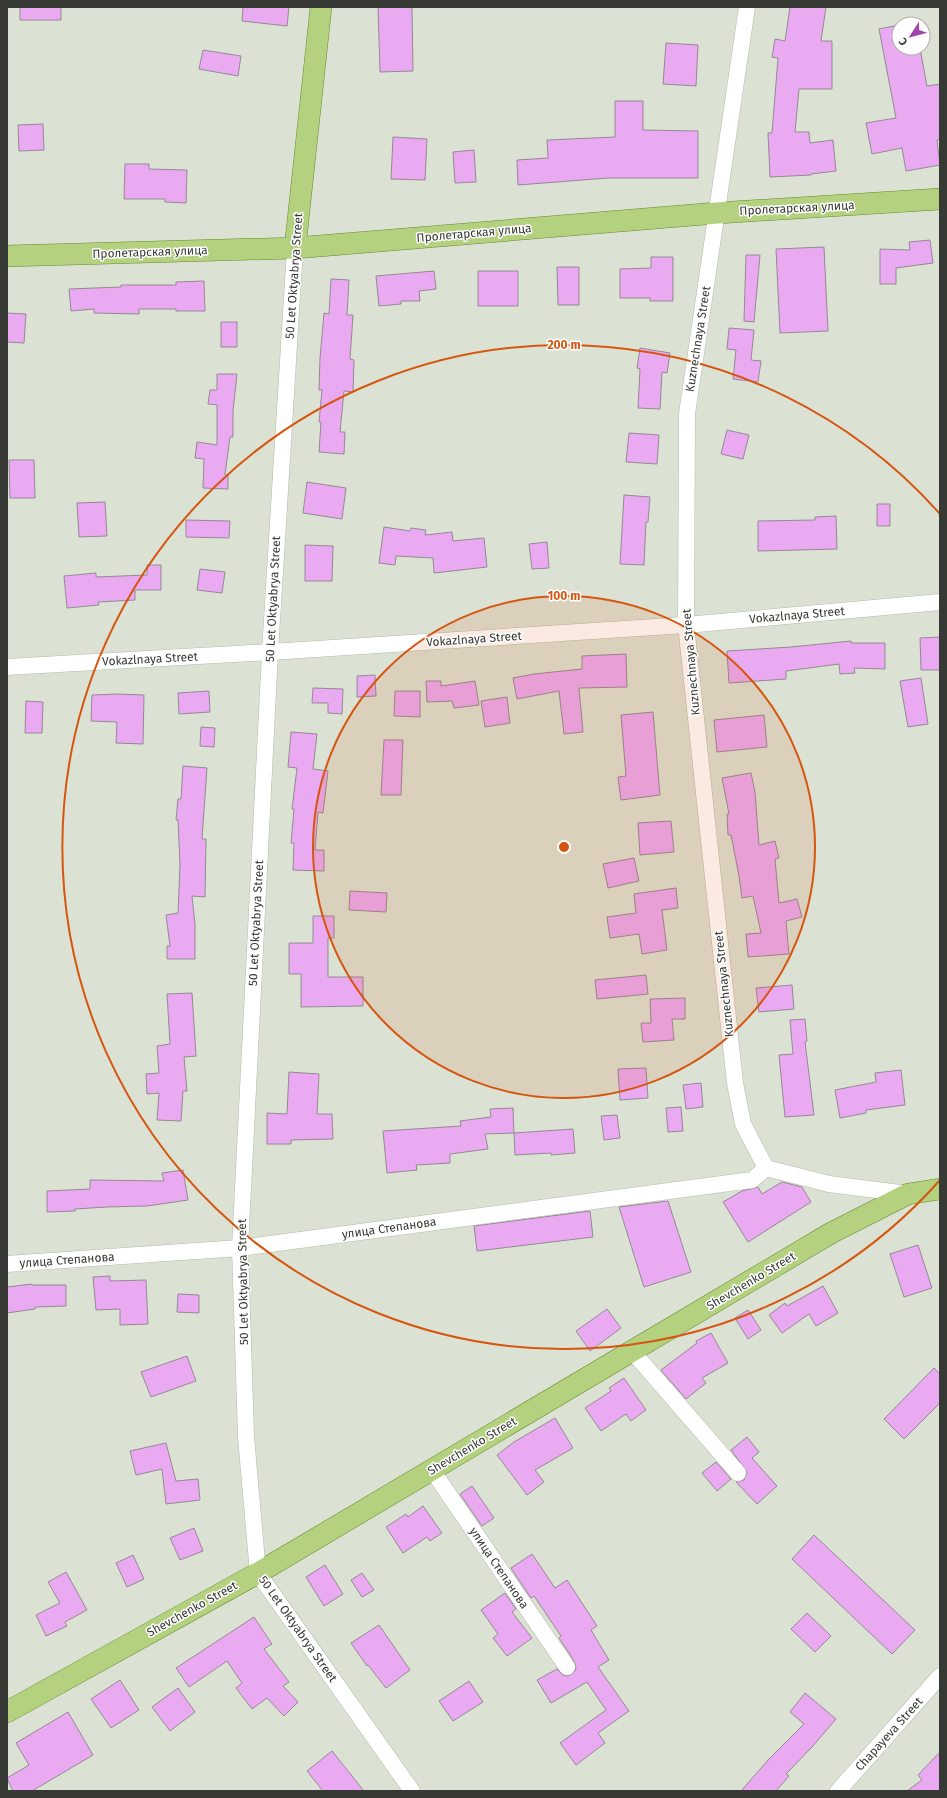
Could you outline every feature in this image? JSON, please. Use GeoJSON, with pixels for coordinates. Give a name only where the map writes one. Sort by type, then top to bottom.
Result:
{"type":"FeatureCollection","features":[{"type":"Feature","properties":{"kind":"main road","name":"50 Let Oktyabrya Street"},"geometry":{"type":"LineString","coordinates":[[295,248],[322,7]]}},
{"type":"Feature","properties":{"kind":"main road","name":"Пролетарская улица"},"geometry":{"type":"LineString","coordinates":[[7,256],[295,248],[717,212],[940,199]]}},
{"type":"Feature","properties":{"kind":"main road","name":"Shevchenko Street"},"geometry":{"type":"LineString","coordinates":[[7,1712],[258,1573],[831,1233],[908,1194],[940,1189]]}},
{"type":"Feature","properties":{"kind":"street","name":"Kuznechnaya Street"},"geometry":{"type":"LineString","coordinates":[[747,7],[687,414],[686,625],[735,1083],[743,1124],[766,1168]]}},
{"type":"Feature","properties":{"kind":"street","name":"50 Let Oktyabrya Street"},"geometry":{"type":"LineString","coordinates":[[295,248],[270,652],[240,1248],[246,1437],[258,1573],[412,1791]]}},
{"type":"Feature","properties":{"kind":"street","name":"Vokazlnaya Street"},"geometry":{"type":"LineString","coordinates":[[7,667],[270,652],[686,625],[940,602]]}},
{"type":"Feature","properties":{"kind":"street"},"geometry":{"type":"LineString","coordinates":[[766,1168],[829,1184],[908,1194]]}},
{"type":"Feature","properties":{"kind":"street","name":"улица Степанова"},"geometry":{"type":"LineString","coordinates":[[7,1264],[240,1248],[752,1180],[766,1168]]}},
{"type":"Feature","properties":{"kind":"street"},"geometry":{"type":"LineString","coordinates":[[632,1352],[738,1473]]}},
{"type":"Feature","properties":{"kind":"street","name":"улица Степанова"},"geometry":{"type":"LineString","coordinates":[[432,1470],[567,1666]]}},
{"type":"Feature","properties":{"kind":"street","name":"Chapayeva Street"},"geometry":{"type":"LineString","coordinates":[[838,1791],[940,1676]]}},
{"type":"Feature","properties":{"kind":"building"},"geometry":{"type":"Polygon","coordinates":[[[20,7],[61,7],[61,20],[20,20],[20,7]]]}},
{"type":"Feature","properties":{"kind":"building"},"geometry":{"type":"Polygon","coordinates":[[[243,7],[289,7],[287,26],[242,21],[243,7]]]}},
{"type":"Feature","properties":{"kind":"building"},"geometry":{"type":"Polygon","coordinates":[[[378,7],[412,7],[413,71],[380,72],[378,7]]]}},
{"type":"Feature","properties":{"kind":"building"},"geometry":{"type":"Polygon","coordinates":[[[790,7],[826,7],[821,41],[832,41],[832,89],[799,89],[795,132],[809,132],[810,143],[833,140],[836,171],[811,175],[770,177],[768,133],[772,133],[778,58],[772,57],[775,39],[785,41],[790,7]]]}},
{"type":"Feature","properties":{"kind":"building"},"geometry":{"type":"Polygon","coordinates":[[[891,27],[891,56],[921,56],[927,86],[940,84],[940,139],[937,140],[940,165],[906,171],[902,148],[872,154],[866,123],[896,118],[879,29],[891,27]]]}},
{"type":"Feature","properties":{"kind":"building"},"geometry":{"type":"Polygon","coordinates":[[[666,43],[698,45],[696,86],[663,84],[666,43]]]}},
{"type":"Feature","properties":{"kind":"building"},"geometry":{"type":"Polygon","coordinates":[[[203,50],[241,56],[238,76],[199,69],[203,50]]]}},
{"type":"Feature","properties":{"kind":"building"},"geometry":{"type":"Polygon","coordinates":[[[615,101],[643,101],[643,130],[698,131],[698,178],[608,178],[518,185],[517,160],[548,158],[547,140],[615,137],[615,101]]]}},
{"type":"Feature","properties":{"kind":"building"},"geometry":{"type":"Polygon","coordinates":[[[43,124],[44,150],[19,151],[18,125],[43,124]]]}},
{"type":"Feature","properties":{"kind":"building"},"geometry":{"type":"Polygon","coordinates":[[[393,137],[427,139],[425,180],[391,179],[393,137]]]}},
{"type":"Feature","properties":{"kind":"building"},"geometry":{"type":"Polygon","coordinates":[[[474,150],[476,182],[455,183],[453,152],[474,150]]]}},
{"type":"Feature","properties":{"kind":"building"},"geometry":{"type":"Polygon","coordinates":[[[125,164],[149,164],[149,169],[187,170],[186,203],[165,202],[165,199],[124,199],[125,164]]]}},
{"type":"Feature","properties":{"kind":"building"},"geometry":{"type":"Polygon","coordinates":[[[930,240],[933,263],[896,268],[896,284],[880,284],[880,249],[910,250],[909,242],[930,240]]]}},
{"type":"Feature","properties":{"kind":"building"},"geometry":{"type":"Polygon","coordinates":[[[824,247],[828,331],[780,333],[776,249],[824,247]]]}},
{"type":"Feature","properties":{"kind":"building"},"geometry":{"type":"Polygon","coordinates":[[[746,255],[760,255],[754,322],[744,321],[746,255]]]}},
{"type":"Feature","properties":{"kind":"building"},"geometry":{"type":"Polygon","coordinates":[[[651,257],[673,257],[673,301],[650,301],[650,298],[620,298],[620,269],[651,268],[651,257]]]}},
{"type":"Feature","properties":{"kind":"building"},"geometry":{"type":"Polygon","coordinates":[[[557,267],[579,267],[579,305],[558,305],[557,267]]]}},
{"type":"Feature","properties":{"kind":"building"},"geometry":{"type":"Polygon","coordinates":[[[434,271],[436,289],[419,291],[420,301],[401,301],[401,304],[379,306],[376,276],[434,271]]]}},
{"type":"Feature","properties":{"kind":"building"},"geometry":{"type":"Polygon","coordinates":[[[478,271],[518,271],[518,306],[478,306],[478,271]]]}},
{"type":"Feature","properties":{"kind":"building"},"geometry":{"type":"Polygon","coordinates":[[[331,279],[349,280],[347,315],[353,315],[350,359],[354,360],[353,392],[344,391],[340,432],[345,432],[344,454],[319,452],[321,422],[319,422],[322,390],[319,390],[320,358],[324,313],[329,314],[331,279]]]}},
{"type":"Feature","properties":{"kind":"building"},"geometry":{"type":"Polygon","coordinates":[[[204,281],[205,311],[139,309],[139,314],[94,313],[94,309],[71,311],[69,289],[121,287],[121,285],[176,285],[176,282],[204,281]]]}},
{"type":"Feature","properties":{"kind":"building"},"geometry":{"type":"Polygon","coordinates":[[[7,313],[26,314],[24,343],[7,342],[7,313]]]}},
{"type":"Feature","properties":{"kind":"building"},"geometry":{"type":"Polygon","coordinates":[[[221,322],[237,322],[237,347],[221,347],[221,322]]]}},
{"type":"Feature","properties":{"kind":"building"},"geometry":{"type":"Polygon","coordinates":[[[729,328],[754,330],[751,360],[761,361],[758,382],[733,379],[736,350],[727,349],[729,328]]]}},
{"type":"Feature","properties":{"kind":"building"},"geometry":{"type":"Polygon","coordinates":[[[640,348],[670,353],[667,373],[662,372],[660,409],[638,408],[640,369],[637,368],[640,348]]]}},
{"type":"Feature","properties":{"kind":"building"},"geometry":{"type":"Polygon","coordinates":[[[217,374],[237,374],[233,411],[233,437],[230,437],[225,475],[228,475],[228,489],[203,488],[204,459],[195,458],[197,442],[217,445],[217,405],[208,404],[210,390],[217,390],[217,374]]]}},
{"type":"Feature","properties":{"kind":"building"},"geometry":{"type":"Polygon","coordinates":[[[727,430],[749,435],[743,459],[721,454],[727,430]]]}},
{"type":"Feature","properties":{"kind":"building"},"geometry":{"type":"Polygon","coordinates":[[[629,433],[659,435],[657,464],[626,462],[629,433]]]}},
{"type":"Feature","properties":{"kind":"building"},"geometry":{"type":"Polygon","coordinates":[[[9,460],[34,460],[35,498],[10,498],[9,460]]]}},
{"type":"Feature","properties":{"kind":"building"},"geometry":{"type":"Polygon","coordinates":[[[307,482],[346,488],[342,519],[303,513],[307,482]]]}},
{"type":"Feature","properties":{"kind":"building"},"geometry":{"type":"Polygon","coordinates":[[[624,495],[650,497],[648,522],[646,522],[644,565],[620,564],[624,495]]]}},
{"type":"Feature","properties":{"kind":"building"},"geometry":{"type":"Polygon","coordinates":[[[105,502],[107,536],[79,537],[77,503],[105,502]]]}},
{"type":"Feature","properties":{"kind":"building"},"geometry":{"type":"Polygon","coordinates":[[[877,504],[890,504],[890,526],[877,526],[877,504]]]}},
{"type":"Feature","properties":{"kind":"building"},"geometry":{"type":"Polygon","coordinates":[[[836,516],[837,549],[758,551],[758,521],[815,520],[815,517],[836,516]]]}},
{"type":"Feature","properties":{"kind":"building"},"geometry":{"type":"Polygon","coordinates":[[[186,520],[230,521],[229,538],[186,537],[186,520]]]}},
{"type":"Feature","properties":{"kind":"building"},"geometry":{"type":"Polygon","coordinates":[[[384,527],[410,531],[411,528],[426,530],[425,535],[452,532],[453,541],[484,538],[487,567],[434,573],[433,558],[396,556],[395,565],[379,563],[384,527]]]}},
{"type":"Feature","properties":{"kind":"building"},"geometry":{"type":"Polygon","coordinates":[[[547,542],[549,568],[532,569],[529,544],[547,542]]]}},
{"type":"Feature","properties":{"kind":"building"},"geometry":{"type":"Polygon","coordinates":[[[305,545],[333,546],[332,581],[305,581],[305,545]]]}},
{"type":"Feature","properties":{"kind":"building"},"geometry":{"type":"Polygon","coordinates":[[[147,565],[161,565],[161,590],[135,590],[135,600],[98,602],[99,605],[67,608],[64,576],[96,573],[96,577],[147,575],[147,565]]]}},
{"type":"Feature","properties":{"kind":"building"},"geometry":{"type":"Polygon","coordinates":[[[200,569],[225,572],[222,593],[197,590],[200,569]]]}},
{"type":"Feature","properties":{"kind":"building"},"geometry":{"type":"Polygon","coordinates":[[[940,637],[940,670],[921,670],[920,638],[940,637]]]}},
{"type":"Feature","properties":{"kind":"building"},"geometry":{"type":"Polygon","coordinates":[[[851,641],[851,643],[885,643],[885,669],[854,668],[855,673],[840,674],[839,664],[786,671],[786,679],[729,683],[727,651],[851,641]]]}},
{"type":"Feature","properties":{"kind":"building"},"geometry":{"type":"Polygon","coordinates":[[[626,654],[627,687],[579,688],[583,732],[564,734],[559,691],[517,699],[513,678],[534,674],[582,669],[582,656],[626,654]]]}},
{"type":"Feature","properties":{"kind":"building"},"geometry":{"type":"Polygon","coordinates":[[[375,675],[376,696],[357,697],[357,676],[375,675]]]}},
{"type":"Feature","properties":{"kind":"building"},"geometry":{"type":"Polygon","coordinates":[[[921,678],[928,724],[908,727],[900,681],[921,678]]]}},
{"type":"Feature","properties":{"kind":"building"},"geometry":{"type":"Polygon","coordinates":[[[426,681],[441,681],[441,686],[475,681],[479,705],[454,708],[452,701],[427,702],[426,681]]]}},
{"type":"Feature","properties":{"kind":"building"},"geometry":{"type":"Polygon","coordinates":[[[313,688],[343,689],[342,714],[328,713],[328,703],[312,703],[313,688]]]}},
{"type":"Feature","properties":{"kind":"building"},"geometry":{"type":"Polygon","coordinates":[[[209,691],[210,712],[179,714],[178,693],[209,691]]]}},
{"type":"Feature","properties":{"kind":"building"},"geometry":{"type":"Polygon","coordinates":[[[395,691],[420,691],[420,717],[394,716],[395,691]]]}},
{"type":"Feature","properties":{"kind":"building"},"geometry":{"type":"Polygon","coordinates":[[[92,695],[144,695],[143,744],[116,743],[117,722],[91,721],[92,695]]]}},
{"type":"Feature","properties":{"kind":"building"},"geometry":{"type":"Polygon","coordinates":[[[507,697],[510,723],[485,727],[481,701],[507,697]]]}},
{"type":"Feature","properties":{"kind":"building"},"geometry":{"type":"Polygon","coordinates":[[[26,701],[43,702],[42,733],[25,733],[26,701]]]}},
{"type":"Feature","properties":{"kind":"building"},"geometry":{"type":"Polygon","coordinates":[[[653,712],[660,795],[621,800],[618,777],[626,776],[621,715],[653,712]]]}},
{"type":"Feature","properties":{"kind":"building"},"geometry":{"type":"Polygon","coordinates":[[[764,715],[767,747],[717,752],[714,720],[764,715]]]}},
{"type":"Feature","properties":{"kind":"building"},"geometry":{"type":"Polygon","coordinates":[[[201,727],[215,728],[214,747],[200,746],[201,727]]]}},
{"type":"Feature","properties":{"kind":"building"},"geometry":{"type":"Polygon","coordinates":[[[291,732],[317,734],[313,769],[328,771],[323,813],[318,812],[315,850],[324,850],[324,871],[293,870],[294,843],[291,843],[294,809],[292,809],[297,768],[288,767],[291,732]]]}},
{"type":"Feature","properties":{"kind":"building"},"geometry":{"type":"Polygon","coordinates":[[[384,740],[403,740],[401,795],[381,795],[384,740]]]}},
{"type":"Feature","properties":{"kind":"building"},"geometry":{"type":"Polygon","coordinates":[[[183,766],[207,768],[202,839],[206,839],[205,897],[192,896],[195,924],[195,959],[167,959],[167,946],[170,946],[166,915],[178,913],[180,865],[178,820],[176,820],[178,799],[181,799],[183,766]]]}},
{"type":"Feature","properties":{"kind":"building"},"geometry":{"type":"Polygon","coordinates":[[[751,773],[755,792],[759,845],[775,841],[779,858],[775,859],[779,903],[797,899],[802,917],[786,921],[789,954],[748,957],[746,934],[761,933],[753,896],[742,898],[731,835],[728,835],[727,814],[729,814],[722,778],[751,773]]]}},
{"type":"Feature","properties":{"kind":"building"},"geometry":{"type":"Polygon","coordinates":[[[671,821],[674,852],[640,855],[638,823],[671,821]]]}},
{"type":"Feature","properties":{"kind":"building"},"geometry":{"type":"Polygon","coordinates":[[[634,858],[639,881],[608,888],[603,864],[634,858]]]}},
{"type":"Feature","properties":{"kind":"building"},"geometry":{"type":"Polygon","coordinates":[[[676,888],[678,908],[662,910],[667,950],[642,954],[639,934],[610,938],[607,917],[636,913],[634,894],[676,888]]]}},
{"type":"Feature","properties":{"kind":"building"},"geometry":{"type":"Polygon","coordinates":[[[350,891],[387,893],[386,912],[349,910],[350,891]]]}},
{"type":"Feature","properties":{"kind":"building"},"geometry":{"type":"Polygon","coordinates":[[[313,916],[334,916],[334,938],[328,938],[328,977],[363,977],[363,1006],[301,1007],[301,974],[289,974],[289,943],[313,943],[313,916]]]}},
{"type":"Feature","properties":{"kind":"building"},"geometry":{"type":"Polygon","coordinates":[[[646,975],[648,994],[597,999],[595,980],[646,975]]]}},
{"type":"Feature","properties":{"kind":"building"},"geometry":{"type":"Polygon","coordinates":[[[792,985],[794,1009],[759,1012],[756,988],[792,985]]]}},
{"type":"Feature","properties":{"kind":"building"},"geometry":{"type":"Polygon","coordinates":[[[192,993],[196,1056],[184,1057],[187,1091],[183,1091],[181,1121],[157,1120],[159,1093],[147,1094],[146,1074],[159,1073],[157,1046],[170,1044],[167,994],[192,993]]]}},
{"type":"Feature","properties":{"kind":"building"},"geometry":{"type":"Polygon","coordinates":[[[685,998],[685,1019],[672,1019],[674,1040],[643,1042],[641,1023],[651,1023],[650,999],[685,998]]]}},
{"type":"Feature","properties":{"kind":"building"},"geometry":{"type":"Polygon","coordinates":[[[805,1019],[807,1041],[805,1042],[814,1115],[785,1117],[779,1055],[793,1054],[790,1020],[805,1019]]]}},
{"type":"Feature","properties":{"kind":"building"},"geometry":{"type":"Polygon","coordinates":[[[646,1068],[648,1098],[620,1100],[618,1069],[646,1068]]]}},
{"type":"Feature","properties":{"kind":"building"},"geometry":{"type":"Polygon","coordinates":[[[901,1070],[905,1105],[866,1110],[866,1113],[840,1118],[835,1090],[876,1082],[875,1073],[901,1070]]]}},
{"type":"Feature","properties":{"kind":"building"},"geometry":{"type":"Polygon","coordinates":[[[289,1072],[319,1074],[317,1114],[332,1114],[333,1139],[291,1140],[291,1144],[267,1144],[267,1113],[287,1114],[289,1072]]]}},
{"type":"Feature","properties":{"kind":"building"},"geometry":{"type":"Polygon","coordinates":[[[701,1083],[703,1107],[686,1109],[683,1085],[701,1083]]]}},
{"type":"Feature","properties":{"kind":"building"},"geometry":{"type":"Polygon","coordinates":[[[681,1107],[683,1131],[668,1132],[666,1108],[681,1107]]]}},
{"type":"Feature","properties":{"kind":"building"},"geometry":{"type":"Polygon","coordinates":[[[513,1108],[514,1133],[485,1134],[488,1149],[450,1154],[450,1163],[416,1165],[417,1170],[387,1173],[383,1131],[461,1126],[460,1121],[491,1117],[490,1109],[513,1108]]]}},
{"type":"Feature","properties":{"kind":"building"},"geometry":{"type":"Polygon","coordinates":[[[617,1115],[620,1138],[604,1140],[601,1116],[617,1115]]]}},
{"type":"Feature","properties":{"kind":"building"},"geometry":{"type":"Polygon","coordinates":[[[573,1129],[575,1153],[515,1155],[514,1133],[573,1129]]]}},
{"type":"Feature","properties":{"kind":"building"},"geometry":{"type":"Polygon","coordinates":[[[183,1170],[188,1200],[147,1206],[107,1207],[75,1209],[75,1211],[47,1212],[47,1191],[90,1189],[90,1180],[164,1181],[162,1173],[183,1170]]]}},
{"type":"Feature","properties":{"kind":"building"},"geometry":{"type":"Polygon","coordinates":[[[782,1182],[802,1187],[811,1202],[748,1242],[723,1202],[742,1191],[758,1187],[762,1194],[782,1182]]]}},
{"type":"Feature","properties":{"kind":"building"},"geometry":{"type":"Polygon","coordinates":[[[668,1201],[691,1272],[644,1287],[619,1207],[668,1201]]]}},
{"type":"Feature","properties":{"kind":"building"},"geometry":{"type":"Polygon","coordinates":[[[590,1211],[593,1237],[477,1251],[474,1226],[590,1211]]]}},
{"type":"Feature","properties":{"kind":"building"},"geometry":{"type":"Polygon","coordinates":[[[918,1245],[932,1288],[904,1297],[890,1254],[918,1245]]]}},
{"type":"Feature","properties":{"kind":"building"},"geometry":{"type":"Polygon","coordinates":[[[110,1276],[110,1281],[146,1280],[148,1324],[120,1325],[120,1309],[96,1310],[93,1277],[110,1276]]]}},
{"type":"Feature","properties":{"kind":"building"},"geometry":{"type":"Polygon","coordinates":[[[31,1284],[66,1285],[66,1306],[35,1307],[35,1309],[7,1313],[7,1287],[31,1284]]]}},
{"type":"Feature","properties":{"kind":"building"},"geometry":{"type":"Polygon","coordinates":[[[823,1286],[838,1313],[816,1326],[809,1314],[782,1333],[769,1315],[785,1303],[787,1306],[823,1286]]]}},
{"type":"Feature","properties":{"kind":"building"},"geometry":{"type":"Polygon","coordinates":[[[178,1294],[199,1295],[199,1313],[177,1312],[178,1294]]]}},
{"type":"Feature","properties":{"kind":"building"},"geometry":{"type":"Polygon","coordinates":[[[607,1309],[621,1328],[590,1351],[576,1331],[607,1309]]]}},
{"type":"Feature","properties":{"kind":"building"},"geometry":{"type":"Polygon","coordinates":[[[748,1310],[761,1330],[748,1339],[735,1318],[748,1310]]]}},
{"type":"Feature","properties":{"kind":"building"},"geometry":{"type":"Polygon","coordinates":[[[711,1333],[728,1363],[702,1378],[706,1383],[686,1399],[661,1370],[697,1343],[696,1341],[711,1333]]]}},
{"type":"Feature","properties":{"kind":"building"},"geometry":{"type":"Polygon","coordinates":[[[187,1356],[196,1381],[151,1397],[141,1372],[187,1356]]]}},
{"type":"Feature","properties":{"kind":"building"},"geometry":{"type":"Polygon","coordinates":[[[934,1368],[940,1374],[940,1403],[904,1439],[884,1419],[934,1368]]]}},
{"type":"Feature","properties":{"kind":"building"},"geometry":{"type":"Polygon","coordinates":[[[624,1378],[646,1410],[631,1421],[626,1414],[601,1431],[585,1408],[611,1391],[609,1388],[624,1378]]]}},
{"type":"Feature","properties":{"kind":"building"},"geometry":{"type":"Polygon","coordinates":[[[555,1418],[573,1448],[535,1470],[544,1482],[527,1495],[497,1455],[514,1442],[555,1418]]]}},
{"type":"Feature","properties":{"kind":"building"},"geometry":{"type":"Polygon","coordinates":[[[747,1437],[759,1452],[752,1458],[777,1486],[757,1504],[736,1482],[744,1480],[747,1472],[731,1450],[747,1437]]]}},
{"type":"Feature","properties":{"kind":"building"},"geometry":{"type":"Polygon","coordinates":[[[166,1443],[176,1481],[198,1479],[200,1500],[166,1504],[162,1469],[136,1475],[130,1451],[166,1443]]]}},
{"type":"Feature","properties":{"kind":"building"},"geometry":{"type":"Polygon","coordinates":[[[716,1462],[731,1479],[717,1491],[702,1473],[716,1462]]]}},
{"type":"Feature","properties":{"kind":"building"},"geometry":{"type":"Polygon","coordinates":[[[472,1486],[494,1518],[482,1526],[460,1494],[472,1486]]]}},
{"type":"Feature","properties":{"kind":"building"},"geometry":{"type":"Polygon","coordinates":[[[423,1506],[442,1533],[430,1541],[427,1537],[403,1553],[386,1527],[406,1514],[408,1517],[423,1506]]]}},
{"type":"Feature","properties":{"kind":"building"},"geometry":{"type":"Polygon","coordinates":[[[194,1528],[203,1551],[180,1560],[170,1538],[194,1528]]]}},
{"type":"Feature","properties":{"kind":"building"},"geometry":{"type":"Polygon","coordinates":[[[814,1535],[915,1630],[892,1654],[792,1559],[814,1535]]]}},
{"type":"Feature","properties":{"kind":"building"},"geometry":{"type":"Polygon","coordinates":[[[532,1554],[555,1588],[567,1580],[597,1626],[591,1630],[609,1660],[598,1667],[629,1711],[598,1733],[605,1743],[576,1765],[560,1743],[606,1710],[587,1682],[551,1703],[537,1680],[557,1669],[563,1675],[568,1676],[575,1671],[576,1667],[573,1659],[559,1638],[561,1636],[534,1596],[531,1598],[511,1568],[532,1554]]]}},
{"type":"Feature","properties":{"kind":"building"},"geometry":{"type":"Polygon","coordinates":[[[133,1555],[144,1579],[127,1587],[116,1563],[133,1555]]]}},
{"type":"Feature","properties":{"kind":"building"},"geometry":{"type":"Polygon","coordinates":[[[325,1565],[343,1594],[324,1606],[306,1577],[325,1565]]]}},
{"type":"Feature","properties":{"kind":"building"},"geometry":{"type":"Polygon","coordinates":[[[66,1572],[87,1610],[65,1622],[67,1626],[46,1636],[36,1615],[60,1603],[48,1582],[66,1572]]]}},
{"type":"Feature","properties":{"kind":"building"},"geometry":{"type":"Polygon","coordinates":[[[362,1573],[374,1590],[362,1597],[351,1580],[362,1573]]]}},
{"type":"Feature","properties":{"kind":"building"},"geometry":{"type":"Polygon","coordinates":[[[505,1593],[516,1609],[512,1612],[532,1638],[507,1656],[493,1638],[498,1634],[481,1610],[505,1593]]]}},
{"type":"Feature","properties":{"kind":"building"},"geometry":{"type":"Polygon","coordinates":[[[807,1613],[831,1636],[815,1652],[791,1629],[807,1613]]]}},
{"type":"Feature","properties":{"kind":"building"},"geometry":{"type":"Polygon","coordinates":[[[254,1617],[272,1644],[264,1649],[289,1682],[283,1686],[298,1702],[284,1716],[267,1698],[252,1709],[236,1688],[242,1683],[227,1661],[189,1687],[176,1668],[254,1617]]]}},
{"type":"Feature","properties":{"kind":"building"},"geometry":{"type":"Polygon","coordinates":[[[379,1625],[410,1670],[386,1688],[368,1665],[367,1666],[351,1643],[379,1625]]]}},
{"type":"Feature","properties":{"kind":"building"},"geometry":{"type":"Polygon","coordinates":[[[120,1680],[139,1710],[111,1728],[91,1699],[120,1680]]]}},
{"type":"Feature","properties":{"kind":"building"},"geometry":{"type":"Polygon","coordinates":[[[469,1681],[483,1702],[453,1721],[439,1701],[469,1681]]]}},
{"type":"Feature","properties":{"kind":"building"},"geometry":{"type":"Polygon","coordinates":[[[178,1688],[195,1712],[170,1731],[152,1707],[178,1688]]]}},
{"type":"Feature","properties":{"kind":"building"},"geometry":{"type":"Polygon","coordinates":[[[805,1693],[836,1719],[786,1774],[789,1776],[776,1791],[741,1791],[769,1759],[804,1724],[790,1712],[805,1693]]]}},
{"type":"Feature","properties":{"kind":"building"},"geometry":{"type":"Polygon","coordinates":[[[68,1712],[93,1755],[32,1791],[13,1791],[7,1778],[29,1765],[16,1743],[68,1712]]]}},
{"type":"Feature","properties":{"kind":"building"},"geometry":{"type":"Polygon","coordinates":[[[332,1751],[364,1791],[323,1791],[307,1771],[332,1751]]]}},
{"type":"Feature","properties":{"kind":"building"},"geometry":{"type":"Polygon","coordinates":[[[940,1752],[940,1791],[907,1791],[922,1780],[918,1775],[940,1752]]]}}]}
